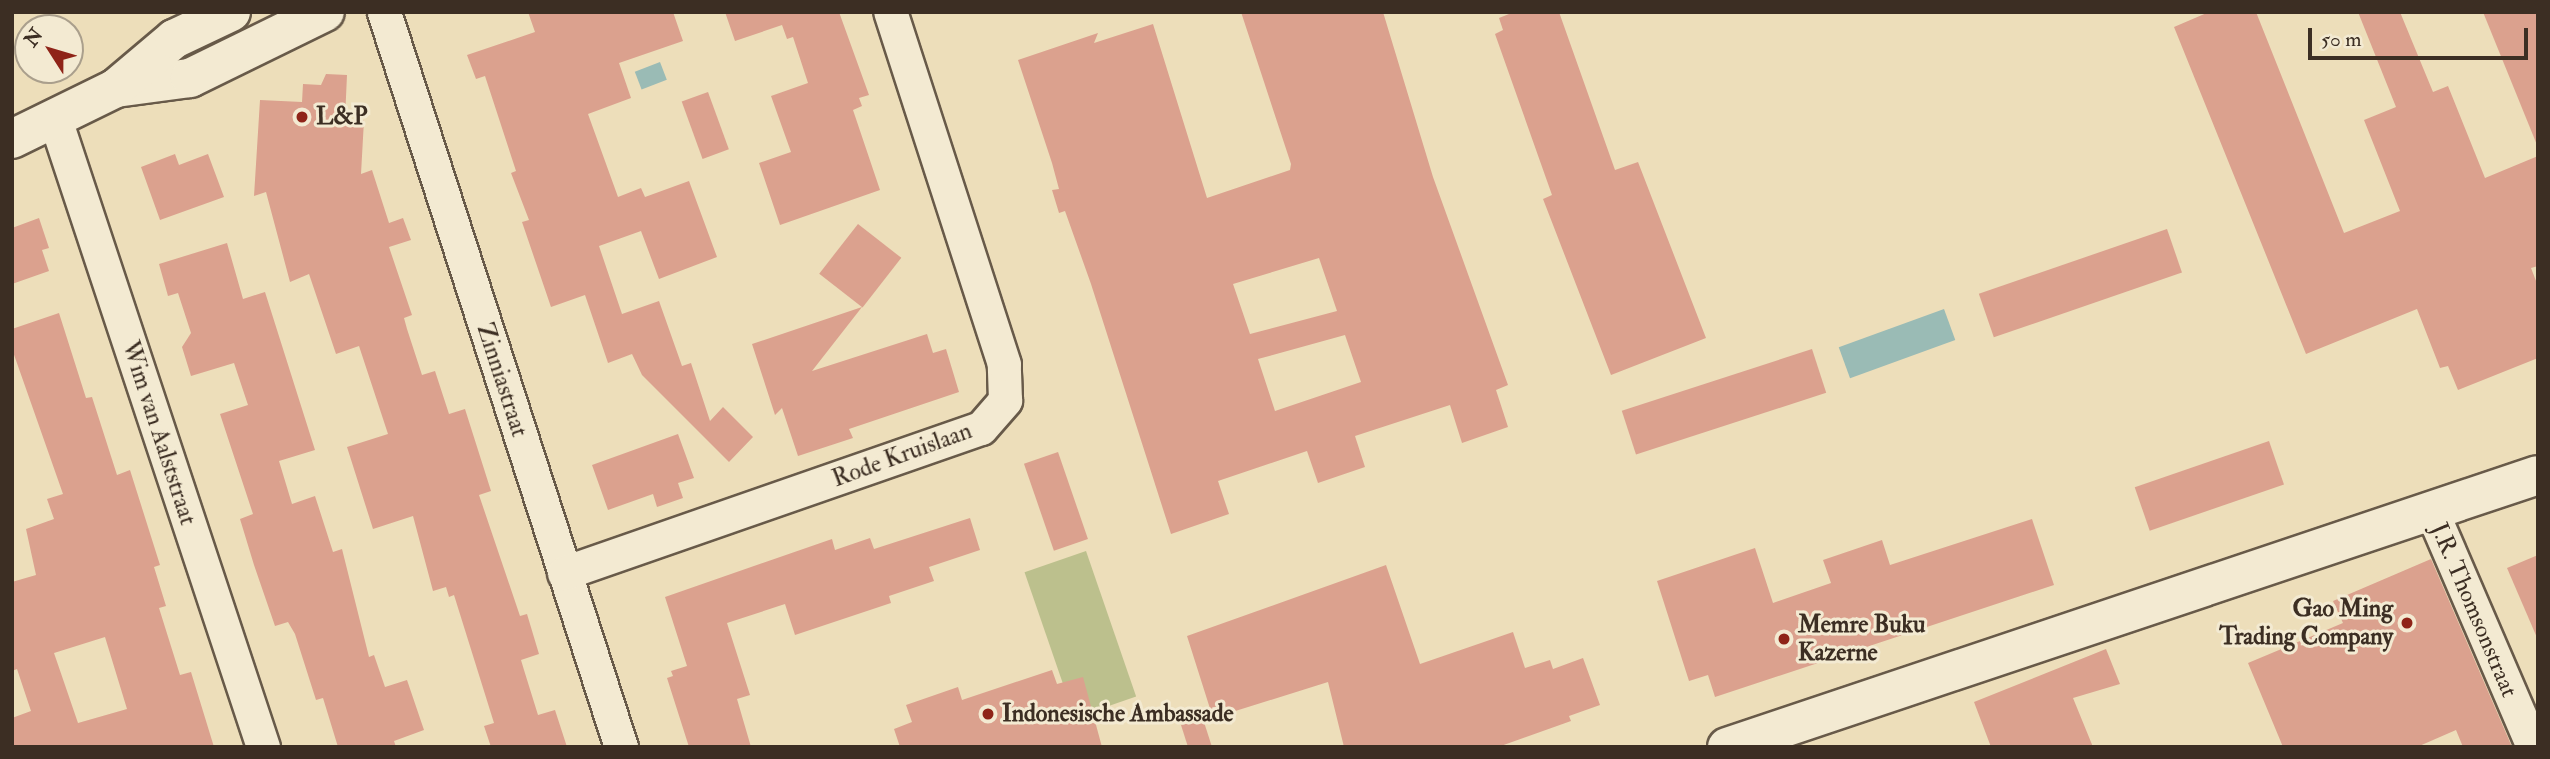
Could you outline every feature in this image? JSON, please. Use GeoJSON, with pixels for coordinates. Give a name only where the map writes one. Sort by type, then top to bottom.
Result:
{"type":"FeatureCollection","features":[{"type":"Feature","properties":{"kind":"street"},"geometry":{"type":"LineString","coordinates":[[12,139],[116,88],[174,39],[231,12]]}},
{"type":"Feature","properties":{"kind":"street"},"geometry":{"type":"LineString","coordinates":[[116,88],[190,78],[325,12]]}},
{"type":"Feature","properties":{"kind":"street","name":"Zinniastraat"},"geometry":{"type":"LineString","coordinates":[[384,12],[621,747]]}},
{"type":"Feature","properties":{"kind":"street","name":"Rode Kruislaan"},"geometry":{"type":"LineString","coordinates":[[564,573],[981,428],[1004,400],[1004,364],[890,12]]}},
{"type":"Feature","properties":{"kind":"street","name":"Wim van Aalststraat"},"geometry":{"type":"LineString","coordinates":[[55,119],[263,747]]}},
{"type":"Feature","properties":{"kind":"street"},"geometry":{"type":"LineString","coordinates":[[1727,747],[2538,475]]}},
{"type":"Feature","properties":{"kind":"street","name":"J.R. Thomsonstraat"},"geometry":{"type":"LineString","coordinates":[[2432,512],[2533,747]]}},
{"type":"Feature","properties":{"kind":"green space"},"geometry":{"type":"Polygon","coordinates":[[[1086,551],[1136,697],[1075,718],[1025,572],[1086,551]]]}},
{"type":"Feature","properties":{"kind":"water"},"geometry":{"type":"Polygon","coordinates":[[[660,62],[667,80],[642,89],[635,72],[660,62]]]}},
{"type":"Feature","properties":{"kind":"water"},"geometry":{"type":"Polygon","coordinates":[[[1944,309],[1955,340],[1850,378],[1839,347],[1944,309]]]}},
{"type":"Feature","properties":{"kind":"building"},"geometry":{"type":"Polygon","coordinates":[[[528,12],[673,12],[683,41],[619,63],[631,98],[588,114],[618,197],[641,188],[645,197],[689,181],[717,257],[659,279],[641,231],[599,246],[622,314],[659,301],[682,366],[691,363],[710,421],[723,407],[753,437],[729,462],[642,375],[632,354],[608,363],[585,295],[551,307],[522,222],[529,220],[511,173],[516,171],[485,76],[476,79],[467,55],[535,32],[528,12]]]}},
{"type":"Feature","properties":{"kind":"building"},"geometry":{"type":"Polygon","coordinates":[[[725,12],[839,12],[869,95],[859,98],[862,106],[853,110],[880,190],[780,225],[759,163],[791,152],[771,96],[808,83],[793,37],[787,39],[782,25],[735,41],[725,12]]]}},
{"type":"Feature","properties":{"kind":"building"},"geometry":{"type":"Polygon","coordinates":[[[1241,12],[1383,12],[1433,177],[1508,385],[1496,390],[1508,427],[1462,443],[1450,405],[1355,436],[1365,467],[1318,483],[1307,451],[1218,481],[1229,514],[1171,534],[1091,284],[1065,211],[1059,213],[1052,190],[1059,189],[1018,60],[1098,33],[1094,43],[1153,24],[1207,198],[1290,170],[1291,164],[1241,12]],[[1319,258],[1233,284],[1250,334],[1337,311],[1319,258]],[[1345,335],[1258,359],[1275,411],[1361,382],[1345,335]]]}},
{"type":"Feature","properties":{"kind":"building"},"geometry":{"type":"Polygon","coordinates":[[[1514,12],[1559,12],[1615,170],[1638,162],[1706,338],[1611,375],[1543,199],[1552,195],[1495,34],[1503,30],[1499,18],[1514,12]]]}},
{"type":"Feature","properties":{"kind":"building"},"geometry":{"type":"Polygon","coordinates":[[[2209,12],[2256,12],[2344,233],[2400,211],[2364,120],[2396,107],[2358,12],[2400,12],[2433,92],[2448,86],[2485,178],[2538,156],[2538,266],[2531,268],[2538,286],[2538,358],[2458,390],[2448,366],[2440,368],[2417,309],[2306,354],[2174,27],[2209,12]]]}},
{"type":"Feature","properties":{"kind":"building"},"geometry":{"type":"Polygon","coordinates":[[[2483,12],[2538,12],[2538,145],[2537,145],[2483,12]]]}},
{"type":"Feature","properties":{"kind":"building"},"geometry":{"type":"Polygon","coordinates":[[[326,74],[347,75],[345,119],[364,120],[361,174],[372,170],[389,223],[403,218],[411,240],[389,247],[412,315],[404,318],[407,329],[422,375],[435,371],[449,414],[465,409],[491,491],[479,495],[520,616],[527,614],[539,654],[521,660],[524,670],[538,715],[555,710],[567,747],[491,747],[484,726],[494,723],[454,595],[449,597],[446,587],[433,591],[413,516],[373,529],[347,447],[388,434],[359,346],[336,354],[309,274],[290,282],[266,192],[254,196],[260,100],[302,102],[303,84],[321,85],[326,74]]]}},
{"type":"Feature","properties":{"kind":"building"},"geometry":{"type":"Polygon","coordinates":[[[708,92],[729,149],[703,159],[682,102],[708,92]]]}},
{"type":"Feature","properties":{"kind":"building"},"geometry":{"type":"Polygon","coordinates":[[[175,154],[179,165],[208,154],[224,197],[160,220],[141,167],[175,154]]]}},
{"type":"Feature","properties":{"kind":"building"},"geometry":{"type":"Polygon","coordinates":[[[39,218],[49,248],[42,250],[49,271],[12,284],[12,228],[39,218]]]}},
{"type":"Feature","properties":{"kind":"building"},"geometry":{"type":"Polygon","coordinates":[[[858,224],[901,258],[863,308],[819,274],[858,224]]]}},
{"type":"Feature","properties":{"kind":"building"},"geometry":{"type":"Polygon","coordinates":[[[2167,229],[2182,272],[1994,337],[1979,294],[2167,229]]]}},
{"type":"Feature","properties":{"kind":"building"},"geometry":{"type":"Polygon","coordinates":[[[227,243],[243,299],[265,292],[315,450],[279,461],[292,504],[315,496],[333,552],[342,549],[369,657],[374,655],[385,687],[407,680],[424,730],[394,741],[396,747],[338,747],[323,698],[316,700],[295,634],[288,622],[275,626],[254,565],[240,519],[253,514],[220,414],[248,405],[234,363],[191,376],[182,347],[191,333],[178,293],[168,296],[159,264],[227,243]]]}},
{"type":"Feature","properties":{"kind":"building"},"geometry":{"type":"Polygon","coordinates":[[[862,307],[812,371],[927,334],[933,353],[946,349],[959,392],[849,429],[853,438],[798,456],[782,408],[775,415],[752,344],[862,307]]]}},
{"type":"Feature","properties":{"kind":"building"},"geometry":{"type":"Polygon","coordinates":[[[59,313],[86,398],[92,397],[117,475],[130,470],[160,565],[154,567],[166,606],[159,608],[180,675],[191,672],[214,747],[12,747],[12,718],[31,711],[17,669],[12,671],[12,582],[36,575],[26,529],[54,519],[47,499],[63,494],[12,349],[12,329],[59,313]],[[105,637],[54,653],[78,723],[127,709],[105,637]]]}},
{"type":"Feature","properties":{"kind":"building"},"geometry":{"type":"Polygon","coordinates":[[[1812,349],[1826,393],[1636,455],[1622,411],[1812,349]]]}},
{"type":"Feature","properties":{"kind":"building"},"geometry":{"type":"Polygon","coordinates":[[[678,434],[694,478],[678,483],[683,498],[657,507],[653,494],[608,510],[592,465],[678,434]]]}},
{"type":"Feature","properties":{"kind":"building"},"geometry":{"type":"Polygon","coordinates":[[[2269,441],[2284,484],[2150,531],[2135,487],[2269,441]]]}},
{"type":"Feature","properties":{"kind":"building"},"geometry":{"type":"Polygon","coordinates":[[[1058,452],[1088,539],[1054,551],[1024,464],[1058,452]]]}},
{"type":"Feature","properties":{"kind":"building"},"geometry":{"type":"Polygon","coordinates":[[[970,518],[980,550],[929,567],[934,581],[889,596],[891,603],[795,635],[785,604],[727,623],[750,695],[737,699],[751,747],[689,747],[667,678],[673,676],[671,671],[687,666],[665,597],[832,539],[835,550],[870,538],[874,549],[970,518]]]}},
{"type":"Feature","properties":{"kind":"building","name":"Memre Buku Kazerne"},"geometry":{"type":"Polygon","coordinates":[[[2032,519],[2054,585],[1715,697],[1708,675],[1689,681],[1657,581],[1755,548],[1773,603],[1831,583],[1823,560],[1882,540],[1890,565],[2032,519]]]}},
{"type":"Feature","properties":{"kind":"building"},"geometry":{"type":"Polygon","coordinates":[[[2538,555],[2538,640],[2507,568],[2538,555]]]}},
{"type":"Feature","properties":{"kind":"building"},"geometry":{"type":"Polygon","coordinates":[[[2431,559],[2512,747],[2463,747],[2456,730],[2417,747],[2283,747],[2248,663],[2343,623],[2333,601],[2431,559]]]}},
{"type":"Feature","properties":{"kind":"building"},"geometry":{"type":"Polygon","coordinates":[[[1386,565],[1420,664],[1513,632],[1525,668],[1550,660],[1553,669],[1583,658],[1600,705],[1569,716],[1571,721],[1498,747],[1344,747],[1328,682],[1213,718],[1187,636],[1386,565]]]}},
{"type":"Feature","properties":{"kind":"building"},"geometry":{"type":"Polygon","coordinates":[[[2106,649],[2120,684],[2073,698],[2093,747],[1991,747],[1974,702],[2106,649]]]}},
{"type":"Feature","properties":{"kind":"building","name":"Indonesische Ambassade"},"geometry":{"type":"Polygon","coordinates":[[[1052,670],[1057,684],[1083,677],[1102,747],[900,747],[894,729],[912,722],[906,705],[958,687],[962,700],[1052,670]]]}},
{"type":"Feature","properties":{"kind":"building"},"geometry":{"type":"Polygon","coordinates":[[[1203,719],[1212,747],[1188,747],[1181,725],[1203,719]]]}},
{"type":"Feature","properties":{"kind":"place","name":"L&P"},"geometry":{"type":"Point","coordinates":[302,117]}},
{"type":"Feature","properties":{"kind":"place","name":"Gao Ming Trading Company"},"geometry":{"type":"Point","coordinates":[2407,623]}},
{"type":"Feature","properties":{"kind":"place","name":"Memre Buku Kazerne"},"geometry":{"type":"Point","coordinates":[1784,639]}},
{"type":"Feature","properties":{"kind":"place","name":"Indonesische Ambassade"},"geometry":{"type":"Point","coordinates":[988,714]}}]}
